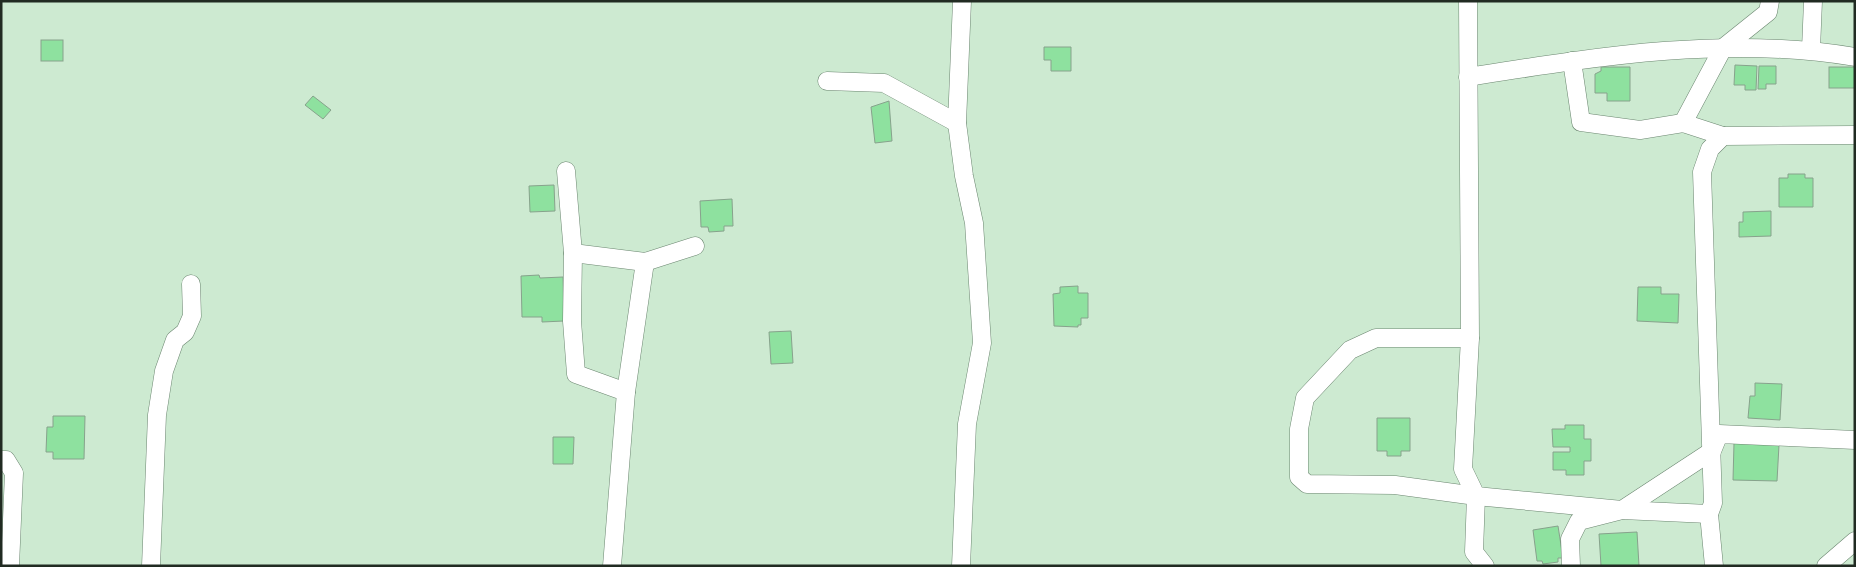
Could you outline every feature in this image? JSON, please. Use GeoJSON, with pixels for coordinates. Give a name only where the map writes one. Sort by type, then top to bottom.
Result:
{"type":"FeatureCollection","features":[{"type":"Feature","properties":{"kind":"street"},"geometry":{"type":"LineString","coordinates":[[961,566],[968,424],[982,343],[974,223],[964,176],[957,123],[962,1]]}},
{"type":"Feature","properties":{"kind":"street"},"geometry":{"type":"LineString","coordinates":[[1468,1],[1470,338],[1463,469],[1476,496],[1474,552],[1485,566]]}},
{"type":"Feature","properties":{"kind":"street"},"geometry":{"type":"LineString","coordinates":[[1683,123],[1723,48],[1768,12],[1770,1]]}},
{"type":"Feature","properties":{"kind":"street"},"geometry":{"type":"LineString","coordinates":[[1811,49],[1813,1]]}},
{"type":"Feature","properties":{"kind":"street"},"geometry":{"type":"LineString","coordinates":[[1468,77],[1637,52],[1723,48],[1811,49],[1855,57]]}},
{"type":"Feature","properties":{"kind":"street"},"geometry":{"type":"LineString","coordinates":[[1572,61],[1581,122],[1640,130],[1683,123],[1723,136],[1855,135]]}},
{"type":"Feature","properties":{"kind":"street"},"geometry":{"type":"LineString","coordinates":[[827,81],[884,83],[957,123]]}},
{"type":"Feature","properties":{"kind":"street"},"geometry":{"type":"LineString","coordinates":[[1714,566],[1708,514],[1713,502],[1702,172],[1710,149],[1723,136]]}},
{"type":"Feature","properties":{"kind":"street"},"geometry":{"type":"LineString","coordinates":[[566,171],[573,253],[572,321],[576,374],[626,392]]}},
{"type":"Feature","properties":{"kind":"street"},"geometry":{"type":"LineString","coordinates":[[573,253],[644,262],[695,246]]}},
{"type":"Feature","properties":{"kind":"street"},"geometry":{"type":"LineString","coordinates":[[612,566],[626,392],[644,262]]}},
{"type":"Feature","properties":{"kind":"street"},"geometry":{"type":"LineString","coordinates":[[151,566],[157,415],[164,371],[175,340],[185,332],[192,316],[191,284]]}},
{"type":"Feature","properties":{"kind":"street"},"geometry":{"type":"LineString","coordinates":[[1470,338],[1376,338],[1350,350],[1306,398],[1298,429],[1300,477],[1307,484],[1395,485],[1476,496],[1622,510],[1708,514]]}},
{"type":"Feature","properties":{"kind":"street"},"geometry":{"type":"LineString","coordinates":[[1571,566],[1570,539],[1579,521],[1622,510],[1712,451],[1719,434],[1855,440]]}},
{"type":"Feature","properties":{"kind":"street"},"geometry":{"type":"LineString","coordinates":[[1,460],[6,460],[14,473],[10,566]]}},
{"type":"Feature","properties":{"kind":"street"},"geometry":{"type":"LineString","coordinates":[[1826,566],[1855,542]]}},
{"type":"Feature","properties":{"kind":"building"},"geometry":{"type":"Polygon","coordinates":[[[41,40],[63,40],[63,61],[41,61],[41,40]]]}},
{"type":"Feature","properties":{"kind":"building"},"geometry":{"type":"Polygon","coordinates":[[[1044,47],[1071,47],[1071,71],[1051,71],[1051,60],[1044,60],[1044,47]]]}},
{"type":"Feature","properties":{"kind":"building"},"geometry":{"type":"Polygon","coordinates":[[[1735,65],[1757,66],[1756,90],[1745,90],[1745,85],[1734,85],[1735,65]]]}},
{"type":"Feature","properties":{"kind":"building"},"geometry":{"type":"Polygon","coordinates":[[[1759,66],[1776,66],[1776,84],[1766,84],[1766,89],[1758,89],[1759,66]]]}},
{"type":"Feature","properties":{"kind":"building"},"geometry":{"type":"Polygon","coordinates":[[[1601,67],[1630,67],[1630,101],[1607,101],[1607,93],[1595,93],[1595,74],[1601,71],[1601,67]]]}},
{"type":"Feature","properties":{"kind":"building"},"geometry":{"type":"Polygon","coordinates":[[[1829,67],[1855,67],[1855,88],[1829,88],[1829,67]]]}},
{"type":"Feature","properties":{"kind":"building"},"geometry":{"type":"Polygon","coordinates":[[[313,96],[331,110],[323,119],[305,105],[313,96]]]}},
{"type":"Feature","properties":{"kind":"building"},"geometry":{"type":"Polygon","coordinates":[[[889,101],[892,141],[875,143],[871,107],[889,101]]]}},
{"type":"Feature","properties":{"kind":"building"},"geometry":{"type":"Polygon","coordinates":[[[1788,174],[1805,174],[1805,178],[1813,178],[1813,207],[1779,207],[1779,178],[1788,178],[1788,174]]]}},
{"type":"Feature","properties":{"kind":"building"},"geometry":{"type":"Polygon","coordinates":[[[554,185],[555,211],[530,212],[529,186],[554,185]]]}},
{"type":"Feature","properties":{"kind":"building"},"geometry":{"type":"Polygon","coordinates":[[[732,199],[733,226],[724,226],[724,231],[709,232],[708,227],[701,227],[700,201],[732,199]]]}},
{"type":"Feature","properties":{"kind":"building"},"geometry":{"type":"Polygon","coordinates":[[[1771,211],[1771,236],[1739,237],[1739,222],[1743,222],[1743,212],[1771,211]]]}},
{"type":"Feature","properties":{"kind":"building"},"geometry":{"type":"Polygon","coordinates":[[[539,275],[540,278],[563,277],[564,321],[542,322],[542,317],[522,317],[521,276],[539,275]]]}},
{"type":"Feature","properties":{"kind":"building"},"geometry":{"type":"Polygon","coordinates":[[[1078,286],[1078,293],[1088,293],[1088,318],[1081,318],[1081,325],[1078,325],[1078,327],[1054,326],[1053,294],[1060,293],[1060,287],[1078,286]]]}},
{"type":"Feature","properties":{"kind":"building"},"geometry":{"type":"Polygon","coordinates":[[[1638,287],[1661,287],[1661,294],[1679,294],[1678,323],[1637,321],[1638,287]]]}},
{"type":"Feature","properties":{"kind":"building"},"geometry":{"type":"Polygon","coordinates":[[[791,331],[793,363],[771,364],[769,332],[791,331]]]}},
{"type":"Feature","properties":{"kind":"building"},"geometry":{"type":"Polygon","coordinates":[[[1755,383],[1782,384],[1780,420],[1748,418],[1750,396],[1755,396],[1755,383]]]}},
{"type":"Feature","properties":{"kind":"building"},"geometry":{"type":"Polygon","coordinates":[[[53,416],[85,416],[84,459],[53,459],[53,452],[46,452],[47,427],[53,427],[53,416]]]}},
{"type":"Feature","properties":{"kind":"building"},"geometry":{"type":"Polygon","coordinates":[[[1377,418],[1410,418],[1410,451],[1401,451],[1401,456],[1387,456],[1387,451],[1377,451],[1377,418]]]}},
{"type":"Feature","properties":{"kind":"building"},"geometry":{"type":"Polygon","coordinates":[[[1565,425],[1584,425],[1584,439],[1591,439],[1591,461],[1584,461],[1584,475],[1566,475],[1566,470],[1553,470],[1553,452],[1570,452],[1570,447],[1553,447],[1552,429],[1565,429],[1565,425]]]}},
{"type":"Feature","properties":{"kind":"building"},"geometry":{"type":"Polygon","coordinates":[[[553,437],[574,437],[573,464],[553,464],[553,437]]]}},
{"type":"Feature","properties":{"kind":"building"},"geometry":{"type":"Polygon","coordinates":[[[1734,443],[1779,445],[1777,481],[1733,480],[1734,443]]]}},
{"type":"Feature","properties":{"kind":"building"},"geometry":{"type":"Polygon","coordinates":[[[1558,526],[1563,558],[1558,558],[1558,562],[1543,564],[1542,561],[1537,561],[1533,530],[1558,526]]]}},
{"type":"Feature","properties":{"kind":"building"},"geometry":{"type":"Polygon","coordinates":[[[1637,532],[1639,566],[1601,566],[1599,534],[1637,532]]]}}]}
